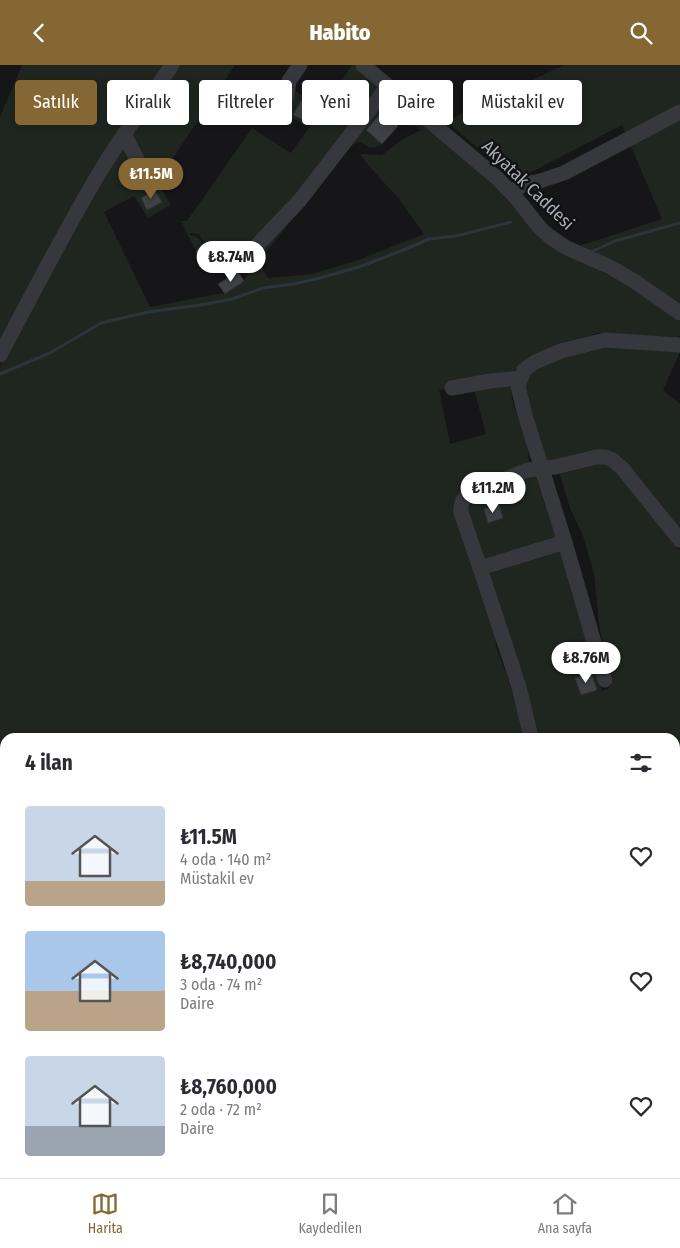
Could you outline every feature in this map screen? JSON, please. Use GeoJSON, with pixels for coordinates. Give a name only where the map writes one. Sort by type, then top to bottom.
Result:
{"type":"FeatureCollection","features":[{"type":"Feature","properties":{"kind":"street"},"geometry":{"type":"LineString","coordinates":[[0,355],[101,171],[172,65]]}},
{"type":"Feature","properties":{"kind":"street"},"geometry":{"type":"LineString","coordinates":[[290,80],[300,65]]}},
{"type":"Feature","properties":{"kind":"street","name":"Akyatak Caddesi"},"geometry":{"type":"LineString","coordinates":[[362,65],[381,80]]}},
{"type":"Feature","properties":{"kind":"street"},"geometry":{"type":"LineString","coordinates":[[244,259],[300,200],[379,98]]}},
{"type":"Feature","properties":{"kind":"street"},"geometry":{"type":"LineString","coordinates":[[511,192],[524,184],[564,173],[680,112]]}},
{"type":"Feature","properties":{"kind":"street","name":"Akyatak Caddesi"},"geometry":{"type":"LineString","coordinates":[[434,125],[497,178],[549,236],[565,247],[610,267],[634,281],[680,313]]}},
{"type":"Feature","properties":{"kind":"street"},"geometry":{"type":"LineString","coordinates":[[124,134],[148,181]]}},
{"type":"Feature","properties":{"kind":"street"},"geometry":{"type":"LineString","coordinates":[[605,680],[565,542],[525,415],[518,386],[524,370],[535,362],[561,351],[605,341],[680,345]]}},
{"type":"Feature","properties":{"kind":"street"},"geometry":{"type":"LineString","coordinates":[[452,388],[490,381],[521,379]]}},
{"type":"Feature","properties":{"kind":"street"},"geometry":{"type":"LineString","coordinates":[[530,733],[520,687],[461,512],[463,499],[470,493],[528,469],[555,467],[596,457],[605,457],[613,459],[623,469],[680,540]]}},
{"type":"Feature","properties":{"kind":"street"},"geometry":{"type":"LineString","coordinates":[[480,568],[565,542]]}},
{"type":"Feature","properties":{"kind":"shaded area"},"geometry":{"type":"Polygon","coordinates":[[[22,65],[168,65],[159,80],[107,80],[107,125],[133,125],[0,350],[0,117],[15,82],[15,125],[97,125],[97,80],[16,80],[22,65]]]}},
{"type":"Feature","properties":{"kind":"shaded area"},"geometry":{"type":"Polygon","coordinates":[[[176,65],[235,65],[225,80],[199,80],[199,119],[157,182],[171,205],[148,218],[134,196],[104,212],[150,307],[225,293],[244,281],[254,266],[250,260],[362,125],[369,125],[369,116],[379,104],[379,115],[366,130],[382,144],[373,147],[359,142],[352,145],[258,262],[268,278],[312,274],[358,260],[424,234],[399,199],[360,154],[382,155],[403,139],[421,130],[414,125],[424,125],[479,169],[540,237],[660,304],[680,321],[680,336],[677,337],[598,333],[531,355],[514,371],[480,375],[441,390],[439,389],[450,444],[486,434],[474,389],[511,384],[512,398],[528,448],[529,463],[470,487],[454,502],[495,630],[496,647],[526,733],[0,733],[0,366],[95,192],[138,125],[189,125],[189,80],[166,80],[176,65]]]}},
{"type":"Feature","properties":{"kind":"shaded area"},"geometry":{"type":"Polygon","coordinates":[[[352,65],[354,65],[379,84],[379,92],[369,105],[369,80],[342,80],[352,65]]]}},
{"type":"Feature","properties":{"kind":"shaded area"},"geometry":{"type":"Polygon","coordinates":[[[564,65],[680,65],[680,310],[576,247],[662,219],[622,125],[516,180],[451,125],[453,125],[453,118],[463,113],[463,125],[582,125],[582,80],[532,80],[564,65]]]}},
{"type":"Feature","properties":{"kind":"shaded area"},"geometry":{"type":"Polygon","coordinates":[[[294,90],[302,96],[302,123],[292,118],[292,94],[294,90]]]}},
{"type":"Feature","properties":{"kind":"shaded area"},"geometry":{"type":"Polygon","coordinates":[[[311,125],[353,125],[273,225],[230,266],[224,270],[219,267],[199,234],[190,233],[190,235],[196,236],[205,246],[196,251],[181,221],[187,221],[252,128],[291,153],[311,125]]]}},
{"type":"Feature","properties":{"kind":"shaded area"},"geometry":{"type":"Polygon","coordinates":[[[618,345],[680,352],[663,390],[680,404],[680,528],[621,456],[610,451],[581,453],[546,463],[526,406],[526,377],[554,357],[618,345]]]}},
{"type":"Feature","properties":{"kind":"shaded area"},"geometry":{"type":"Polygon","coordinates":[[[604,462],[618,472],[680,551],[680,733],[537,733],[489,578],[491,572],[560,549],[602,691],[608,689],[613,682],[600,632],[594,574],[583,536],[570,508],[559,472],[604,462]]]}},
{"type":"Feature","properties":{"kind":"shaded area"},"geometry":{"type":"Polygon","coordinates":[[[539,475],[557,539],[481,563],[466,504],[469,497],[539,475]]]}},
{"type":"Feature","properties":{"kind":"building"},"geometry":{"type":"Polygon","coordinates":[[[301,101],[302,102],[302,120],[293,115],[301,101]]]}},
{"type":"Feature","properties":{"kind":"building"},"geometry":{"type":"Polygon","coordinates":[[[379,115],[379,125],[398,126],[382,144],[366,130],[379,115]]]}},
{"type":"Feature","properties":{"kind":"building"},"geometry":{"type":"Polygon","coordinates":[[[155,190],[162,202],[147,210],[141,198],[155,190]]]}},
{"type":"Feature","properties":{"kind":"building"},"geometry":{"type":"Polygon","coordinates":[[[205,246],[214,262],[205,266],[196,251],[205,246]]]}},
{"type":"Feature","properties":{"kind":"building"},"geometry":{"type":"Polygon","coordinates":[[[238,272],[244,281],[225,294],[218,284],[238,272]]]}},
{"type":"Feature","properties":{"kind":"building"},"geometry":{"type":"Polygon","coordinates":[[[499,505],[503,518],[488,523],[484,509],[499,505]]]}},
{"type":"Feature","properties":{"kind":"building"},"geometry":{"type":"Polygon","coordinates":[[[587,675],[587,677],[592,675],[597,690],[581,695],[575,678],[587,675]]]}},
{"type":"Feature","properties":{"kind":"waterway"},"geometry":{"type":"LineString","coordinates":[[0,374],[50,353],[101,323],[148,312],[232,299],[263,288],[316,279],[359,267],[429,239],[456,236],[511,222]]}},
{"type":"Feature","properties":{"kind":"waterway"},"geometry":{"type":"LineString","coordinates":[[591,252],[615,241],[680,223]]}}]}
